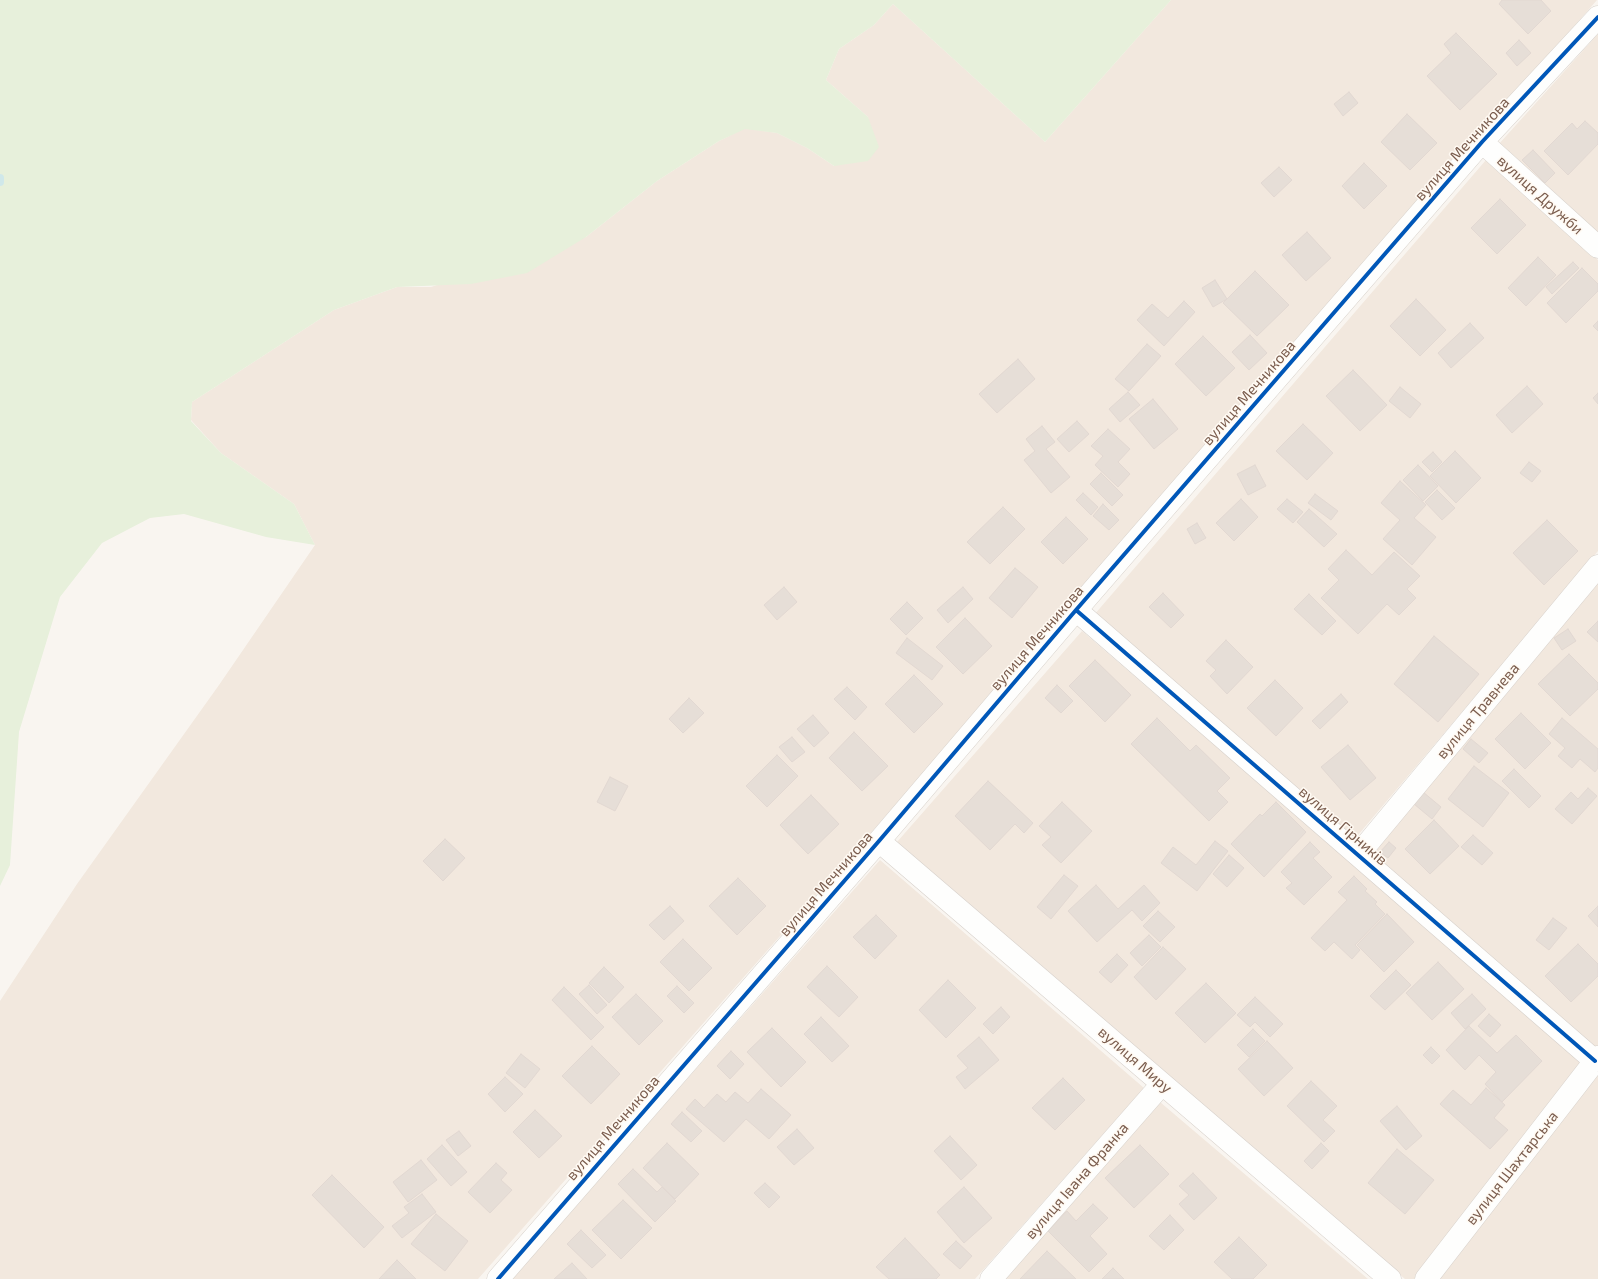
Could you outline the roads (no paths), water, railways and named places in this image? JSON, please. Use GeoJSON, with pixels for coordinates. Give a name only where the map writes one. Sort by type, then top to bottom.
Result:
{"type":"FeatureCollection","features":[{"type":"Feature","properties":{"kind":"street","name":"вулиця Мечникова"},"geometry":{"type":"LineString","coordinates":[[498,1279],[879,841],[1076,610],[1482,142],[1598,17]]}},
{"type":"Feature","properties":{"kind":"street","name":"вулиця Дружби"},"geometry":{"type":"LineString","coordinates":[[1482,142],[1598,247]]}},
{"type":"Feature","properties":{"kind":"street","name":"вулиця Травнева"},"geometry":{"type":"LineString","coordinates":[[1358,855],[1598,566]]}},
{"type":"Feature","properties":{"kind":"street","name":"вулиця Гірників"},"geometry":{"type":"LineString","coordinates":[[1076,610],[1358,855],[1597,1059]]}},
{"type":"Feature","properties":{"kind":"street","name":"вулиця Миру"},"geometry":{"type":"LineString","coordinates":[[879,841],[1390,1279]]}},
{"type":"Feature","properties":{"kind":"street","name":"вулиця Шахтарська"},"geometry":{"type":"LineString","coordinates":[[1426,1279],[1597,1059]]}},
{"type":"Feature","properties":{"kind":"street","name":"вулиця Івана Франка"},"geometry":{"type":"LineString","coordinates":[[991,1279],[1162,1084]]}}]}
